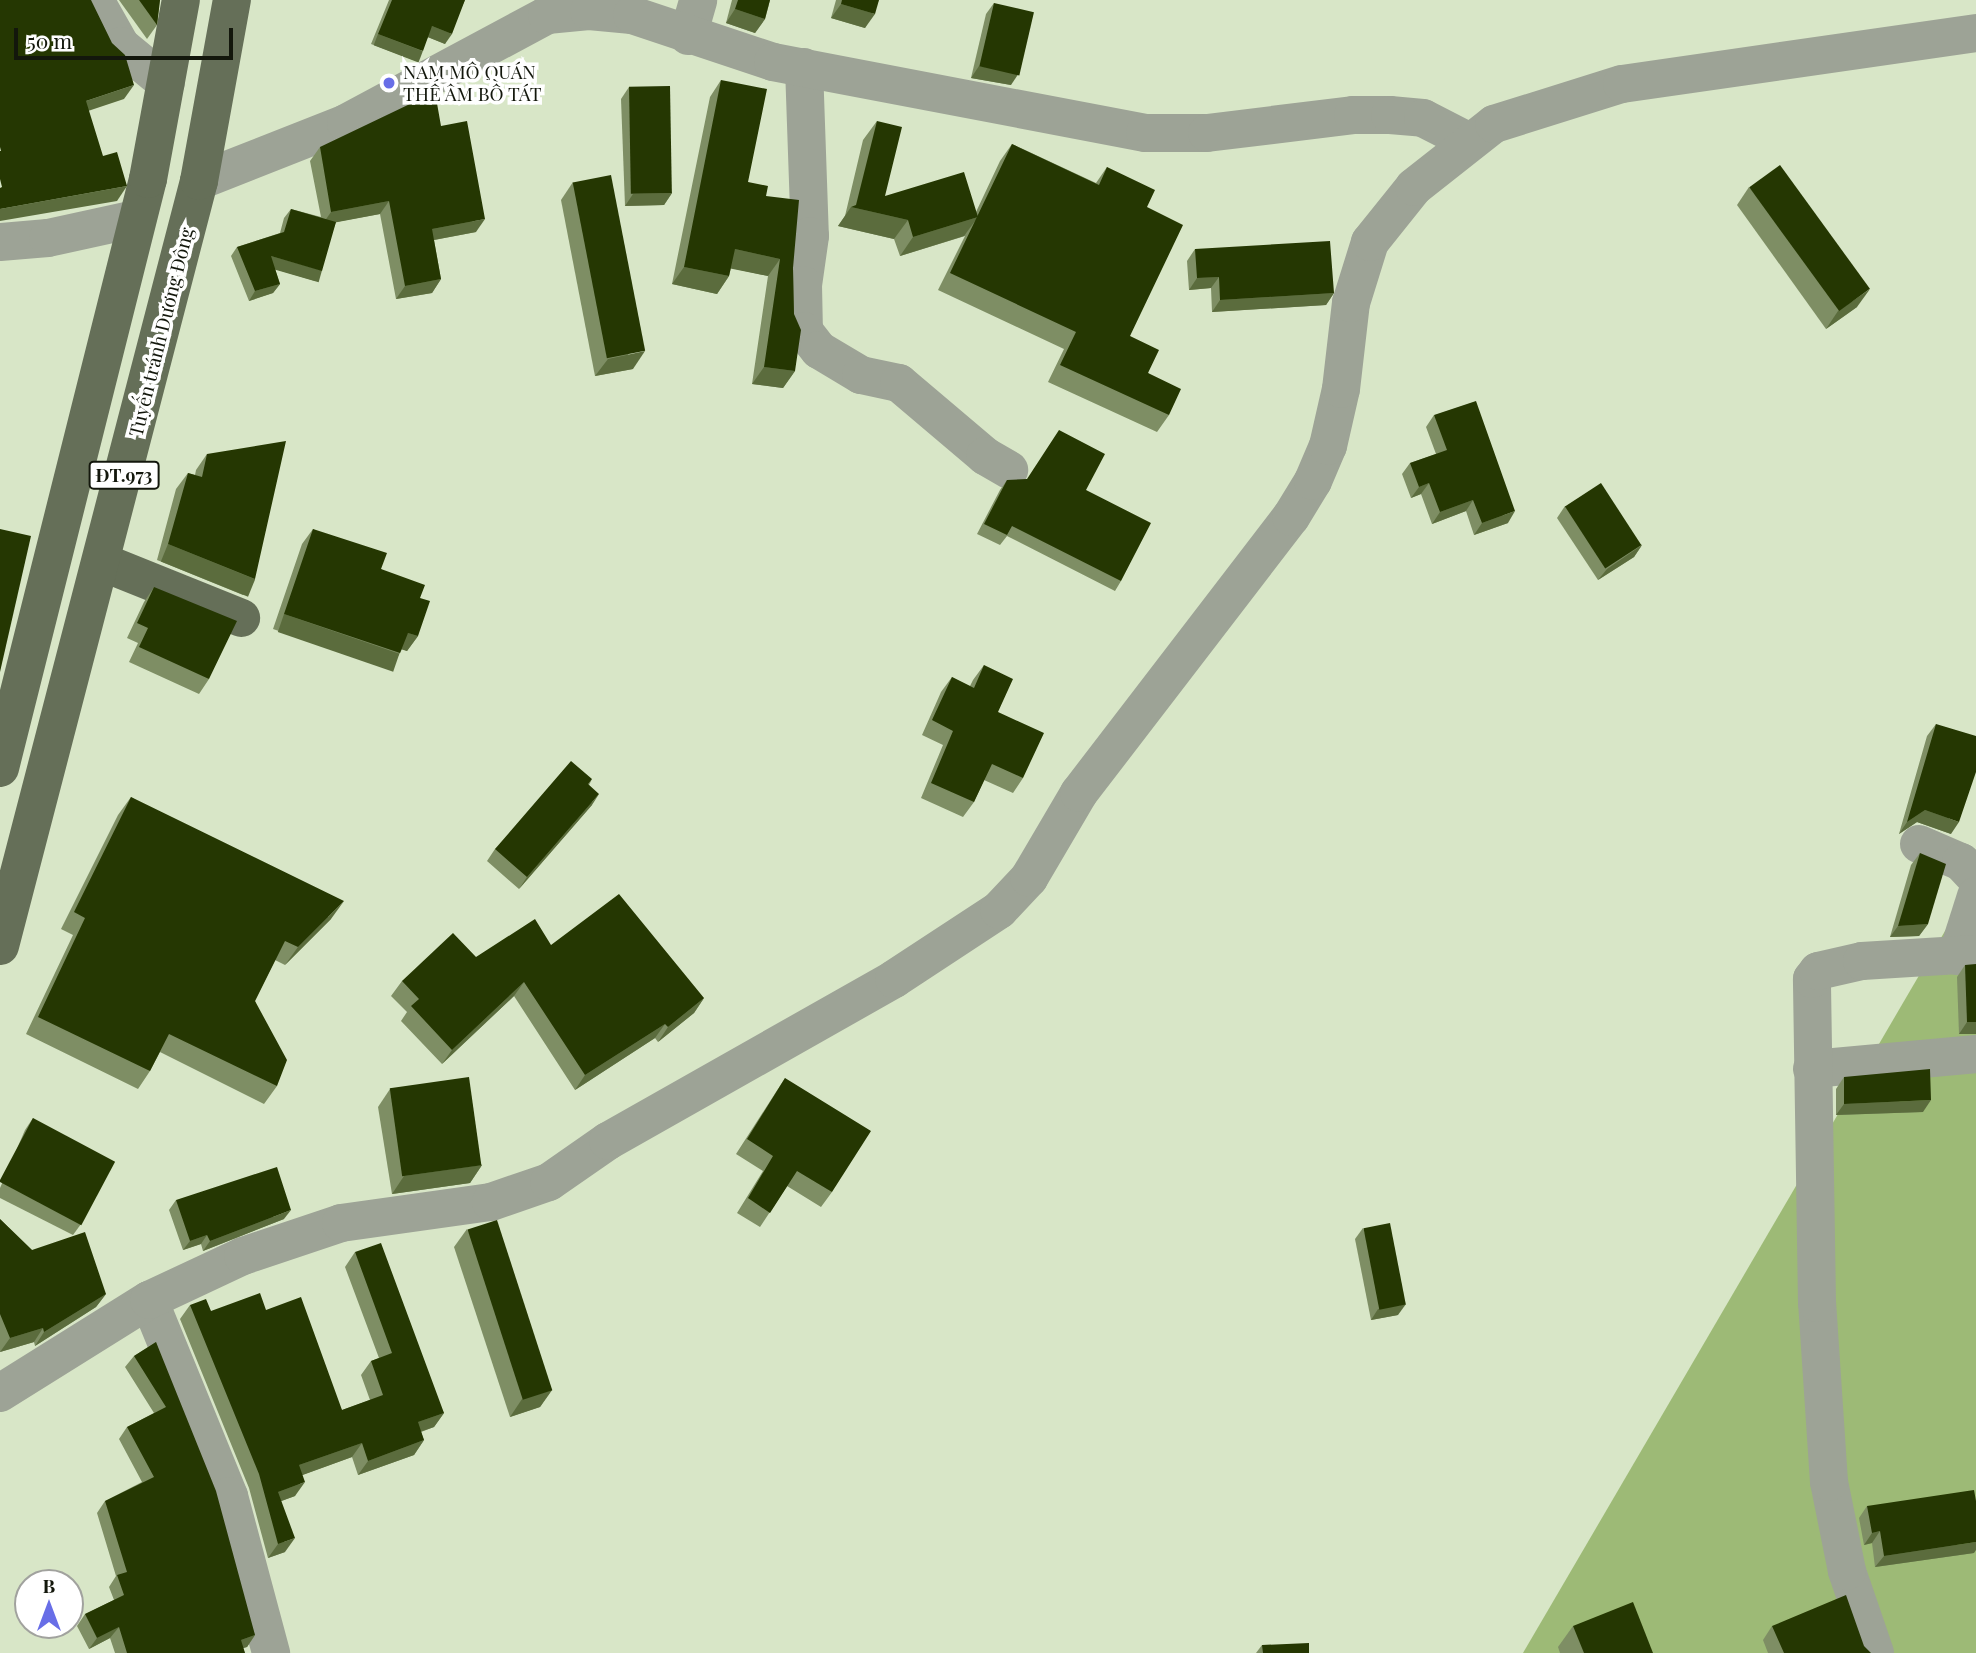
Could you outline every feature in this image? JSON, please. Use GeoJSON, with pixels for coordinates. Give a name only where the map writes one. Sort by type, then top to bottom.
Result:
{"type":"FeatureCollection","features":[{"type":"Feature","properties":{"kind":"main road","name":"ĐT.973"},"geometry":{"type":"LineString","coordinates":[[0,768],[135,219],[148,179],[181,0]]}},
{"type":"Feature","properties":{"kind":"main road","name":"Tuyến tránh Dương Đông"},"geometry":{"type":"LineString","coordinates":[[0,946],[200,181],[232,0]]}},
{"type":"Feature","properties":{"kind":"main road"},"geometry":{"type":"LineString","coordinates":[[148,179],[200,181]]}},
{"type":"Feature","properties":{"kind":"main road"},"geometry":{"type":"LineString","coordinates":[[102,562],[242,618]]}},
{"type":"Feature","properties":{"kind":"street"},"geometry":{"type":"LineString","coordinates":[[95,0],[121,46],[166,83]]}},
{"type":"Feature","properties":{"kind":"street"},"geometry":{"type":"LineString","coordinates":[[200,181],[346,123],[547,15],[589,11],[693,18],[804,67],[1145,133],[1207,134],[1353,115],[1390,115],[1423,118],[1470,142]]}},
{"type":"Feature","properties":{"kind":"street"},"geometry":{"type":"LineString","coordinates":[[0,1393],[149,1300],[243,1256],[341,1223],[491,1202],[549,1182],[619,1134],[894,979],[999,910],[1028,878],[1079,793],[1291,517],[1313,481],[1328,446],[1341,388],[1351,303],[1370,242],[1413,187],[1494,124],[1622,84],[1976,33]]}},
{"type":"Feature","properties":{"kind":"street"},"geometry":{"type":"LineString","coordinates":[[804,67],[810,236],[803,285],[804,331],[819,350],[861,374],[899,383],[985,456],[1009,470]]}},
{"type":"Feature","properties":{"kind":"street"},"geometry":{"type":"LineString","coordinates":[[0,242],[48,238],[135,219]]}},
{"type":"Feature","properties":{"kind":"street"},"geometry":{"type":"LineString","coordinates":[[1919,844],[1961,862],[1974,871],[1976,878]]}},
{"type":"Feature","properties":{"kind":"street"},"geometry":{"type":"LineString","coordinates":[[1875,1653],[1847,1571],[1829,1482],[1817,1303],[1810,999],[1812,979],[1818,971],[1863,961],[1966,955],[1976,896]]}},
{"type":"Feature","properties":{"kind":"street"},"geometry":{"type":"LineString","coordinates":[[1812,1069],[1976,1054]]}},
{"type":"Feature","properties":{"kind":"street"},"geometry":{"type":"LineString","coordinates":[[149,1300],[229,1496],[271,1653]]}},
{"type":"Feature","properties":{"kind":"green space"},"geometry":{"type":"Polygon","coordinates":[[[1976,878],[1976,1653],[1523,1653],[1976,878]]]}},
{"type":"Feature","properties":{"kind":"building"},"geometry":{"type":"Polygon","coordinates":[[[0,0],[91,0],[112,43],[125,55],[134,85],[86,101],[103,156],[117,152],[127,186],[0,209],[0,0]]]}},
{"type":"Feature","properties":{"kind":"building"},"geometry":{"type":"Polygon","coordinates":[[[139,0],[160,0],[157,25],[139,0]]]}},
{"type":"Feature","properties":{"kind":"building"},"geometry":{"type":"Polygon","coordinates":[[[392,0],[465,0],[452,34],[432,26],[423,51],[378,34],[392,0]]]}},
{"type":"Feature","properties":{"kind":"building"},"geometry":{"type":"Polygon","coordinates":[[[738,0],[770,0],[765,19],[735,9],[738,0]]]}},
{"type":"Feature","properties":{"kind":"building"},"geometry":{"type":"Polygon","coordinates":[[[842,0],[879,0],[875,14],[841,4],[842,0]]]}},
{"type":"Feature","properties":{"kind":"building"},"geometry":{"type":"Polygon","coordinates":[[[994,3],[1034,12],[1019,76],[979,66],[994,3]]]}},
{"type":"Feature","properties":{"kind":"building"},"geometry":{"type":"Polygon","coordinates":[[[721,80],[767,89],[748,182],[768,186],[766,196],[799,200],[793,268],[794,314],[801,330],[795,371],[764,367],[780,259],[735,249],[729,276],[684,267],[721,80]]]}},
{"type":"Feature","properties":{"kind":"building"},"geometry":{"type":"Polygon","coordinates":[[[670,86],[672,193],[631,194],[629,87],[670,86]]]}},
{"type":"Feature","properties":{"kind":"building"},"geometry":{"type":"Polygon","coordinates":[[[435,92],[441,126],[467,121],[485,219],[432,229],[441,279],[405,286],[389,201],[331,212],[320,147],[435,92]]]}},
{"type":"Feature","properties":{"kind":"building"},"geometry":{"type":"Polygon","coordinates":[[[877,121],[902,127],[885,196],[964,172],[978,217],[913,237],[908,220],[851,207],[856,205],[877,121]]]}},
{"type":"Feature","properties":{"kind":"building"},"geometry":{"type":"Polygon","coordinates":[[[1012,144],[1099,185],[1107,167],[1155,190],[1147,207],[1183,225],[1130,336],[1159,350],[1148,373],[1181,389],[1169,415],[1060,365],[1076,332],[950,273],[1012,144]]]}},
{"type":"Feature","properties":{"kind":"building"},"geometry":{"type":"Polygon","coordinates":[[[1780,165],[1870,289],[1839,311],[1749,187],[1780,165]]]}},
{"type":"Feature","properties":{"kind":"building"},"geometry":{"type":"Polygon","coordinates":[[[611,175],[645,351],[607,358],[573,182],[611,175]]]}},
{"type":"Feature","properties":{"kind":"building"},"geometry":{"type":"Polygon","coordinates":[[[291,209],[336,222],[322,271],[271,256],[280,284],[255,291],[237,247],[284,232],[291,209]]]}},
{"type":"Feature","properties":{"kind":"building"},"geometry":{"type":"Polygon","coordinates":[[[1330,241],[1334,293],[1220,300],[1219,277],[1197,278],[1195,249],[1330,241]]]}},
{"type":"Feature","properties":{"kind":"building"},"geometry":{"type":"Polygon","coordinates":[[[1476,401],[1515,511],[1482,523],[1473,500],[1440,512],[1429,483],[1419,487],[1410,463],[1447,450],[1434,415],[1476,401]]]}},
{"type":"Feature","properties":{"kind":"building"},"geometry":{"type":"Polygon","coordinates":[[[1059,430],[1105,454],[1086,490],[1151,523],[1121,581],[1012,526],[1007,535],[984,524],[1007,480],[1027,479],[1059,430]]]}},
{"type":"Feature","properties":{"kind":"building"},"geometry":{"type":"Polygon","coordinates":[[[286,441],[255,579],[168,544],[188,473],[202,477],[207,454],[286,441]]]}},
{"type":"Feature","properties":{"kind":"building"},"geometry":{"type":"Polygon","coordinates":[[[1601,483],[1641,545],[1605,568],[1565,506],[1601,483]]]}},
{"type":"Feature","properties":{"kind":"building"},"geometry":{"type":"Polygon","coordinates":[[[0,529],[31,536],[0,672],[0,529]]]}},
{"type":"Feature","properties":{"kind":"building"},"geometry":{"type":"Polygon","coordinates":[[[313,529],[387,553],[381,569],[425,585],[420,598],[430,601],[418,636],[408,633],[400,653],[284,614],[313,529]]]}},
{"type":"Feature","properties":{"kind":"building"},"geometry":{"type":"Polygon","coordinates":[[[154,587],[237,621],[209,679],[139,647],[148,628],[137,623],[154,587]]]}},
{"type":"Feature","properties":{"kind":"building"},"geometry":{"type":"Polygon","coordinates":[[[984,665],[1013,679],[998,712],[1044,733],[1023,778],[992,764],[974,802],[931,783],[953,731],[932,720],[952,677],[974,688],[984,665]]]}},
{"type":"Feature","properties":{"kind":"building"},"geometry":{"type":"Polygon","coordinates":[[[1936,724],[1976,736],[1976,772],[1959,822],[1925,810],[1907,822],[1936,724]]]}},
{"type":"Feature","properties":{"kind":"building"},"geometry":{"type":"Polygon","coordinates":[[[571,761],[592,779],[588,784],[599,794],[527,877],[495,849],[571,761]]]}},
{"type":"Feature","properties":{"kind":"building"},"geometry":{"type":"Polygon","coordinates":[[[131,797],[344,901],[298,947],[285,941],[255,1001],[287,1060],[277,1086],[169,1034],[150,1071],[38,1017],[85,918],[74,912],[131,797]]]}},
{"type":"Feature","properties":{"kind":"building"},"geometry":{"type":"Polygon","coordinates":[[[1920,853],[1946,864],[1928,924],[1898,926],[1920,853]]]}},
{"type":"Feature","properties":{"kind":"building"},"geometry":{"type":"Polygon","coordinates":[[[619,894],[704,998],[668,1027],[665,1024],[585,1075],[524,982],[452,1050],[411,1006],[419,999],[402,981],[453,933],[476,957],[535,919],[551,945],[619,894]]]}},
{"type":"Feature","properties":{"kind":"building"},"geometry":{"type":"Polygon","coordinates":[[[1976,964],[1976,1022],[1967,1022],[1965,965],[1976,964]]]}},
{"type":"Feature","properties":{"kind":"building"},"geometry":{"type":"Polygon","coordinates":[[[1930,1069],[1931,1100],[1844,1104],[1844,1077],[1930,1069]]]}},
{"type":"Feature","properties":{"kind":"building"},"geometry":{"type":"Polygon","coordinates":[[[469,1077],[481,1165],[402,1176],[390,1088],[469,1077]]]}},
{"type":"Feature","properties":{"kind":"building"},"geometry":{"type":"Polygon","coordinates":[[[785,1078],[871,1131],[832,1192],[797,1171],[770,1213],[748,1198],[773,1156],[747,1139],[785,1078]]]}},
{"type":"Feature","properties":{"kind":"building"},"geometry":{"type":"Polygon","coordinates":[[[33,1118],[115,1162],[81,1225],[0,1182],[33,1118]]]}},
{"type":"Feature","properties":{"kind":"building"},"geometry":{"type":"Polygon","coordinates":[[[277,1167],[291,1210],[210,1241],[207,1235],[190,1241],[176,1200],[277,1167]]]}},
{"type":"Feature","properties":{"kind":"building"},"geometry":{"type":"Polygon","coordinates":[[[0,1219],[32,1250],[85,1232],[106,1294],[44,1332],[43,1328],[10,1338],[0,1314],[0,1219]]]}},
{"type":"Feature","properties":{"kind":"building"},"geometry":{"type":"Polygon","coordinates":[[[497,1220],[552,1390],[523,1400],[468,1230],[497,1220]]]}},
{"type":"Feature","properties":{"kind":"building"},"geometry":{"type":"Polygon","coordinates":[[[1390,1223],[1406,1304],[1379,1310],[1363,1228],[1390,1223]]]}},
{"type":"Feature","properties":{"kind":"building"},"geometry":{"type":"Polygon","coordinates":[[[381,1243],[444,1413],[418,1422],[424,1440],[368,1461],[362,1443],[299,1465],[305,1482],[278,1492],[295,1538],[278,1544],[259,1474],[190,1305],[206,1299],[211,1311],[260,1293],[266,1310],[301,1297],[342,1410],[383,1395],[371,1361],[392,1353],[355,1252],[381,1243]]]}},
{"type":"Feature","properties":{"kind":"building"},"geometry":{"type":"Polygon","coordinates":[[[156,1342],[216,1491],[255,1635],[241,1640],[245,1653],[127,1653],[119,1627],[97,1638],[85,1614],[124,1595],[117,1575],[127,1572],[105,1501],[154,1477],[127,1427],[166,1407],[134,1356],[156,1342]]]}},
{"type":"Feature","properties":{"kind":"building"},"geometry":{"type":"Polygon","coordinates":[[[1974,1490],[1976,1542],[1884,1556],[1880,1531],[1872,1533],[1867,1506],[1974,1490]]]}},
{"type":"Feature","properties":{"kind":"building"},"geometry":{"type":"Polygon","coordinates":[[[1846,1595],[1864,1646],[1871,1653],[1784,1653],[1772,1626],[1846,1595]]]}},
{"type":"Feature","properties":{"kind":"building"},"geometry":{"type":"Polygon","coordinates":[[[1633,1602],[1653,1653],[1584,1653],[1573,1626],[1633,1602]]]}},
{"type":"Feature","properties":{"kind":"building"},"geometry":{"type":"Polygon","coordinates":[[[1309,1643],[1309,1653],[1263,1653],[1262,1645],[1309,1643]]]}},
{"type":"Feature","properties":{"kind":"place","name":"NAM MÔ QUÁN THẾ ÂM BỒ TÁT"},"geometry":{"type":"Point","coordinates":[389,83]}}]}
